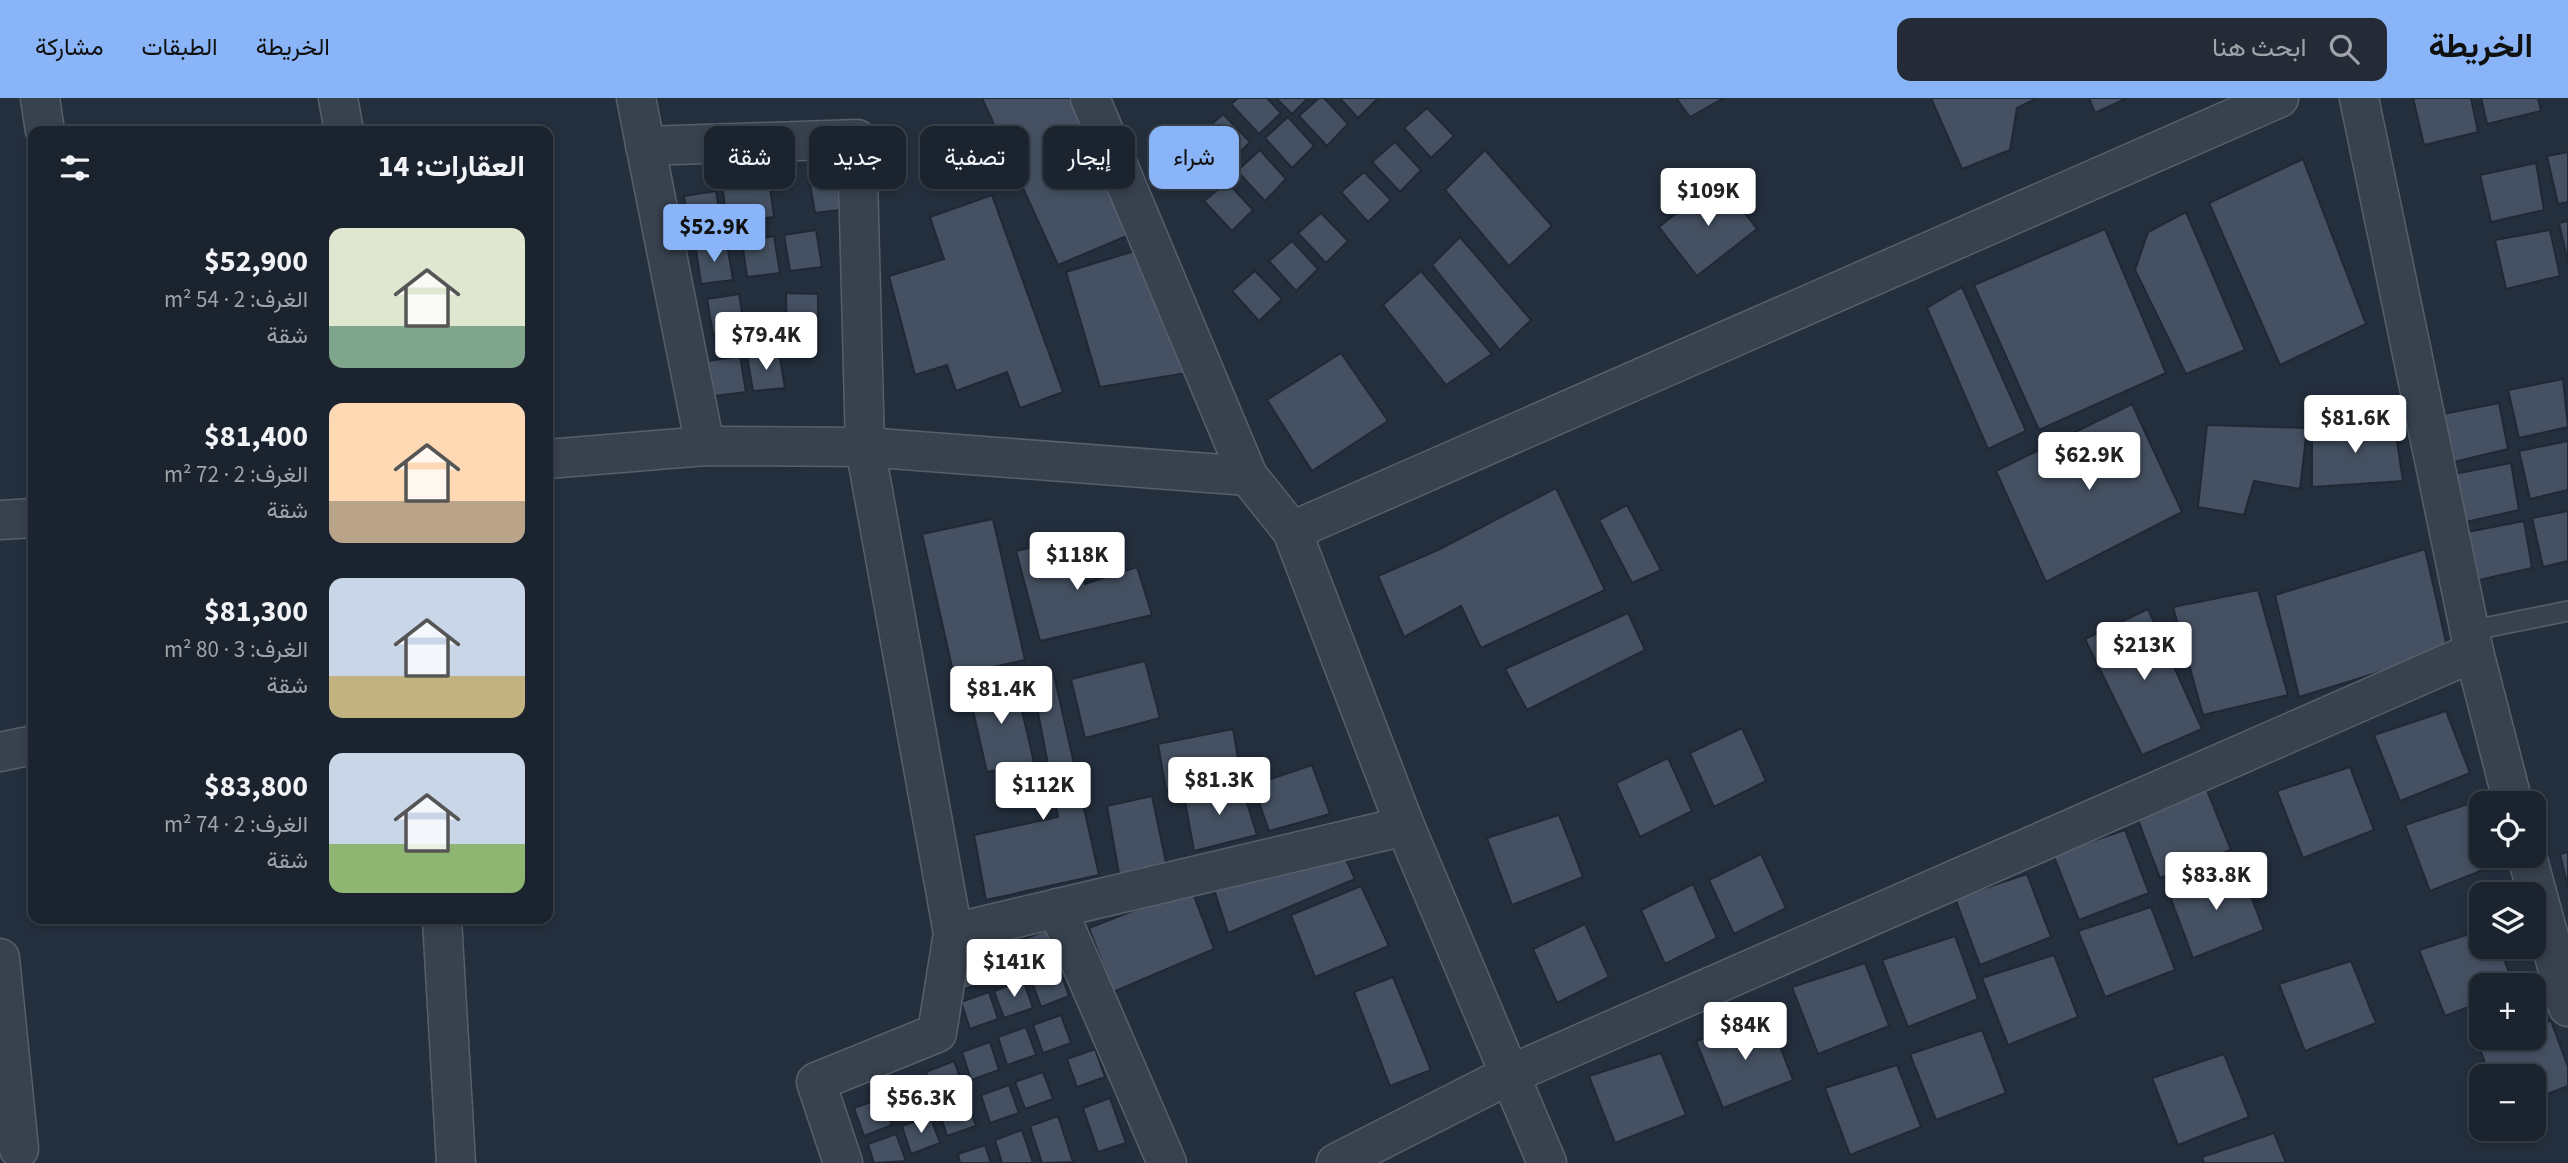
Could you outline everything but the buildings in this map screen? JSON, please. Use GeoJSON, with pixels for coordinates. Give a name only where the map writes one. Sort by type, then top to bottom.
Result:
{"type":"FeatureCollection","features":[{"type":"Feature","properties":{"kind":"street"},"geometry":{"type":"LineString","coordinates":[[40,98],[44,126]]}},
{"type":"Feature","properties":{"kind":"street"},"geometry":{"type":"LineString","coordinates":[[338,98],[343,126]]}},
{"type":"Feature","properties":{"kind":"street"},"geometry":{"type":"LineString","coordinates":[[636,98],[705,446]]}},
{"type":"Feature","properties":{"kind":"street"},"geometry":{"type":"LineString","coordinates":[[1090,98],[1248,476],[1292,531],[1405,826],[1547,1163]]}},
{"type":"Feature","properties":{"kind":"street"},"geometry":{"type":"LineString","coordinates":[[1292,531],[2279,98]]}},
{"type":"Feature","properties":{"kind":"street"},"geometry":{"type":"LineString","coordinates":[[2359,98],[2472,641],[2510,791]]}},
{"type":"Feature","properties":{"kind":"street"},"geometry":{"type":"LineString","coordinates":[[645,146],[857,139],[865,447],[953,933],[937,1032],[816,1082],[843,1163]]}},
{"type":"Feature","properties":{"kind":"street"},"geometry":{"type":"LineString","coordinates":[[553,459],[705,446],[865,447],[1248,476]]}},
{"type":"Feature","properties":{"kind":"street"},"geometry":{"type":"LineString","coordinates":[[0,520],[28,518]]}},
{"type":"Feature","properties":{"kind":"street"},"geometry":{"type":"LineString","coordinates":[[1336,1163],[1509,1075],[2472,641]]}},
{"type":"Feature","properties":{"kind":"street"},"geometry":{"type":"LineString","coordinates":[[0,752],[28,746]]}},
{"type":"Feature","properties":{"kind":"street"},"geometry":{"type":"LineString","coordinates":[[953,933],[1405,826]]}},
{"type":"Feature","properties":{"kind":"street"},"geometry":{"type":"LineString","coordinates":[[2530,868],[2567,999]]}},
{"type":"Feature","properties":{"kind":"street"},"geometry":{"type":"LineString","coordinates":[[1057,908],[1167,1163]]}},
{"type":"Feature","properties":{"kind":"street"},"geometry":{"type":"LineString","coordinates":[[442,924],[456,1163]]}},
{"type":"Feature","properties":{"kind":"street"},"geometry":{"type":"LineString","coordinates":[[0,958],[22,1154]]}},
{"type":"Feature","properties":{"kind":"lane"},"geometry":{"type":"LineString","coordinates":[[2472,641],[2568,611]]}}]}
